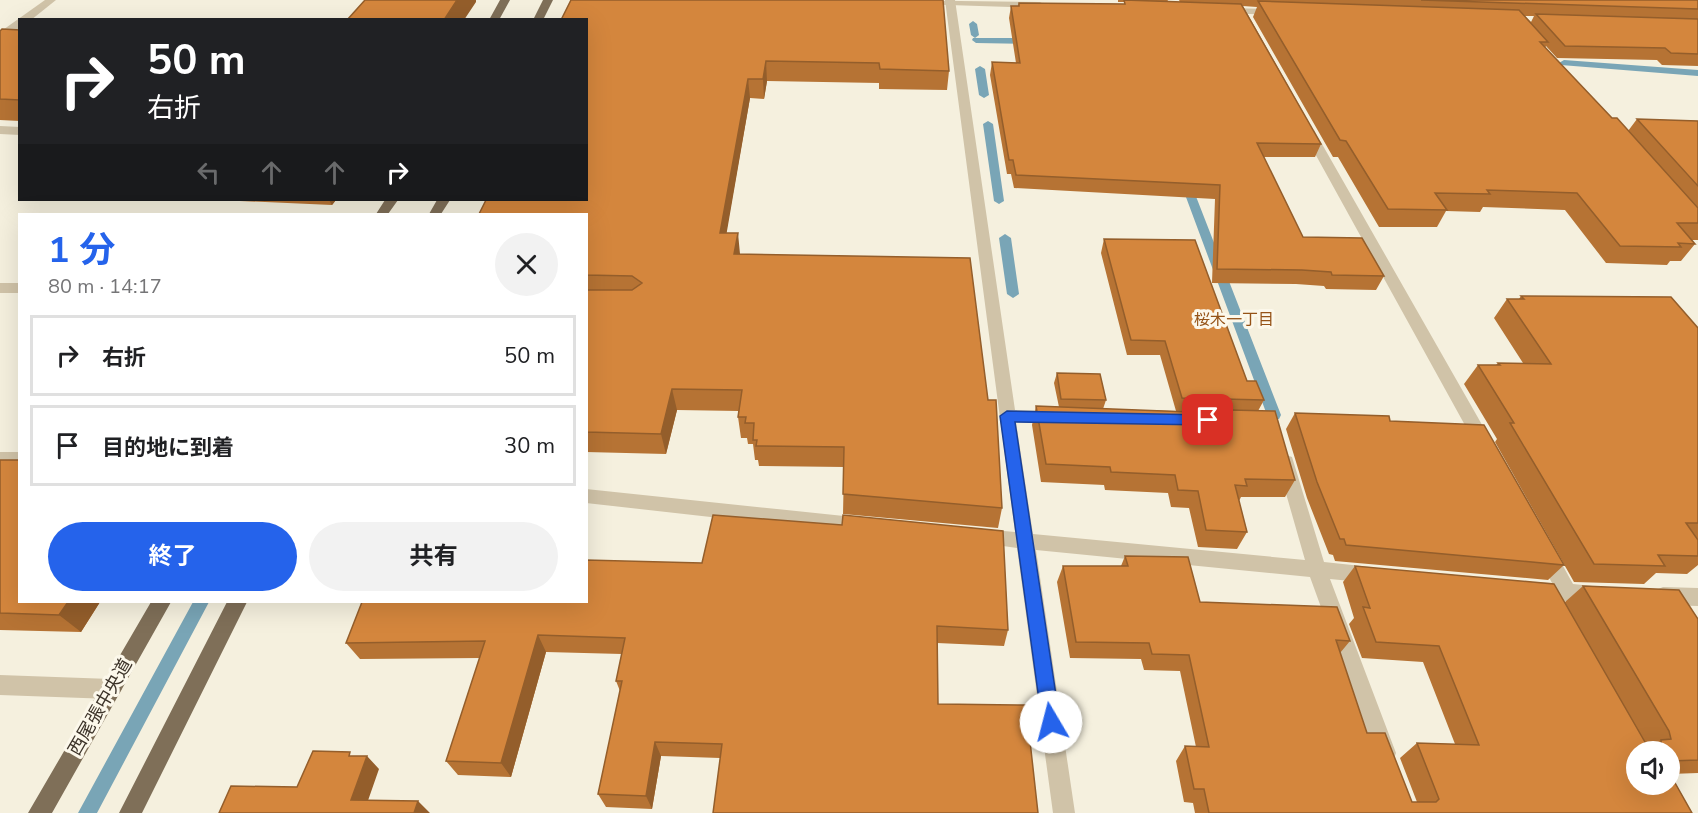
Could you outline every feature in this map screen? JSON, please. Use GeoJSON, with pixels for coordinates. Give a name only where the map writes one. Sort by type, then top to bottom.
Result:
{"type":"FeatureCollection","features":[{"type":"Feature","properties":{"kind":"main road"},"geometry":{"type":"LineString","coordinates":[[495,18],[505,0]]}},
{"type":"Feature","properties":{"kind":"main road"},"geometry":{"type":"LineString","coordinates":[[539,18],[548,0]]}},
{"type":"Feature","properties":{"kind":"main road","name":"西尾張中央道"},"geometry":{"type":"LineString","coordinates":[[39,813],[160,603]]}},
{"type":"Feature","properties":{"kind":"main road"},"geometry":{"type":"LineString","coordinates":[[130,813],[236,603]]}},
{"type":"Feature","properties":{"kind":"street"},"geometry":{"type":"LineString","coordinates":[[27,18],[51,0]]}},
{"type":"Feature","properties":{"kind":"street"},"geometry":{"type":"LineString","coordinates":[[887,0],[1049,5]]}},
{"type":"Feature","properties":{"kind":"street"},"geometry":{"type":"LineString","coordinates":[[950,1],[1024,541],[1065,813]]}},
{"type":"Feature","properties":{"kind":"street"},"geometry":{"type":"LineString","coordinates":[[1209,10],[1290,13]]}},
{"type":"Feature","properties":{"kind":"street"},"geometry":{"type":"LineString","coordinates":[[1242,11],[1253,30]]}},
{"type":"Feature","properties":{"kind":"street"},"geometry":{"type":"LineString","coordinates":[[0,37],[18,24]]}},
{"type":"Feature","properties":{"kind":"street"},"geometry":{"type":"LineString","coordinates":[[1302,119],[1490,453]]}},
{"type":"Feature","properties":{"kind":"street"},"geometry":{"type":"LineString","coordinates":[[0,130],[18,130]]}},
{"type":"Feature","properties":{"kind":"street"},"geometry":{"type":"LineString","coordinates":[[0,288],[18,288]]}},
{"type":"Feature","properties":{"kind":"street"},"geometry":{"type":"LineString","coordinates":[[1007,416],[1077,418]]}},
{"type":"Feature","properties":{"kind":"street"},"geometry":{"type":"LineString","coordinates":[[1281,444],[1317,570],[1391,769]]}},
{"type":"Feature","properties":{"kind":"street"},"geometry":{"type":"LineString","coordinates":[[0,459],[18,459]]}},
{"type":"Feature","properties":{"kind":"street"},"geometry":{"type":"LineString","coordinates":[[588,496],[886,528]]}},
{"type":"Feature","properties":{"kind":"street"},"geometry":{"type":"LineString","coordinates":[[967,536],[1385,576]]}},
{"type":"Feature","properties":{"kind":"street"},"geometry":{"type":"LineString","coordinates":[[1539,543],[1567,592]]}},
{"type":"Feature","properties":{"kind":"street"},"geometry":{"type":"LineString","coordinates":[[1521,589],[1615,594]]}},
{"type":"Feature","properties":{"kind":"street"},"geometry":{"type":"LineString","coordinates":[[1544,591],[1556,611]]}},
{"type":"Feature","properties":{"kind":"street"},"geometry":{"type":"LineString","coordinates":[[1639,595],[1698,597]]}},
{"type":"Feature","properties":{"kind":"street"},"geometry":{"type":"LineString","coordinates":[[0,685],[111,689]]}},
{"type":"Feature","properties":{"kind":"building"},"geometry":{"type":"Polygon","coordinates":[[[365,0],[457,0],[445,18],[349,18],[365,0]]]}},
{"type":"Feature","properties":{"kind":"building"},"geometry":{"type":"Polygon","coordinates":[[[571,0],[943,0],[949,71],[880,69],[879,63],[766,61],[763,79],[748,79],[720,233],[738,233],[734,254],[970,258],[988,400],[996,400],[1002,508],[843,494],[844,447],[756,446],[757,440],[753,440],[754,423],[745,423],[746,417],[738,417],[742,390],[672,389],[661,434],[588,432],[588,290],[632,290],[642,283],[632,276],[588,275],[588,213],[480,213],[486,201],[588,201],[588,18],[562,18],[571,0]]]}},
{"type":"Feature","properties":{"kind":"building"},"geometry":{"type":"Polygon","coordinates":[[[1124,0],[1241,4],[1321,144],[1257,143],[1303,237],[1362,238],[1384,276],[1332,275],[1331,272],[1302,270],[1217,269],[1220,185],[1016,175],[1013,160],[1009,160],[992,62],[1020,63],[1011,6],[1019,6],[1019,3],[1125,4],[1124,0]]]}},
{"type":"Feature","properties":{"kind":"building"},"geometry":{"type":"Polygon","coordinates":[[[1421,0],[1698,0],[1698,9],[1421,0]]]}},
{"type":"Feature","properties":{"kind":"building"},"geometry":{"type":"Polygon","coordinates":[[[1258,1],[1519,10],[1548,42],[1540,42],[1612,118],[1617,118],[1698,208],[1698,223],[1677,223],[1695,244],[1678,243],[1681,247],[1620,246],[1577,193],[1487,190],[1490,194],[1435,193],[1447,210],[1388,209],[1346,141],[1340,140],[1258,1]]]}},
{"type":"Feature","properties":{"kind":"building"},"geometry":{"type":"Polygon","coordinates":[[[1536,14],[1698,19],[1698,54],[1671,53],[1665,48],[1565,46],[1536,14]]]}},
{"type":"Feature","properties":{"kind":"building"},"geometry":{"type":"Polygon","coordinates":[[[2,29],[18,30],[18,100],[0,99],[0,31],[2,29]]]}},
{"type":"Feature","properties":{"kind":"building"},"geometry":{"type":"Polygon","coordinates":[[[1637,119],[1698,121],[1698,186],[1637,119]]]}},
{"type":"Feature","properties":{"kind":"building"},"geometry":{"type":"Polygon","coordinates":[[[1104,239],[1195,240],[1247,381],[1256,381],[1264,400],[1182,398],[1165,341],[1131,340],[1104,239]]]}},
{"type":"Feature","properties":{"kind":"building"},"geometry":{"type":"Polygon","coordinates":[[[1521,296],[1671,297],[1698,328],[1698,523],[1686,523],[1698,540],[1698,556],[1658,555],[1665,566],[1594,564],[1510,423],[1514,423],[1478,365],[1551,364],[1507,299],[1524,299],[1521,296]]]}},
{"type":"Feature","properties":{"kind":"building"},"geometry":{"type":"Polygon","coordinates":[[[1057,373],[1100,374],[1106,400],[1061,399],[1057,373]]]}},
{"type":"Feature","properties":{"kind":"building"},"geometry":{"type":"Polygon","coordinates":[[[1036,406],[1189,412],[1189,409],[1275,411],[1295,480],[1245,479],[1247,486],[1235,485],[1247,532],[1206,530],[1198,491],[1178,490],[1175,475],[1111,472],[1110,467],[1046,464],[1036,406]]]}},
{"type":"Feature","properties":{"kind":"building"},"geometry":{"type":"Polygon","coordinates":[[[1295,413],[1389,416],[1390,421],[1484,425],[1564,565],[1346,545],[1344,539],[1340,539],[1317,482],[1295,413]]]}},
{"type":"Feature","properties":{"kind":"building"},"geometry":{"type":"Polygon","coordinates":[[[0,460],[18,460],[18,603],[67,603],[59,615],[0,613],[0,460]]]}},
{"type":"Feature","properties":{"kind":"building"},"geometry":{"type":"Polygon","coordinates":[[[713,515],[842,525],[843,515],[1003,531],[1008,630],[937,626],[938,704],[1026,705],[1038,813],[713,813],[722,744],[655,742],[646,796],[598,794],[622,681],[616,681],[625,638],[538,635],[501,763],[446,761],[485,641],[346,643],[362,603],[588,603],[588,560],[702,563],[713,515]]]}},
{"type":"Feature","properties":{"kind":"building"},"geometry":{"type":"Polygon","coordinates":[[[1125,556],[1188,557],[1200,602],[1337,607],[1350,641],[1336,640],[1367,733],[1385,733],[1412,802],[1436,802],[1439,799],[1417,743],[1479,745],[1439,646],[1376,642],[1363,607],[1370,608],[1355,566],[1554,584],[1644,741],[1626,741],[1626,795],[1680,795],[1680,792],[1692,813],[1209,813],[1204,789],[1194,789],[1185,746],[1209,747],[1189,655],[1152,654],[1149,643],[1076,642],[1063,566],[1128,566],[1125,556]]]}},
{"type":"Feature","properties":{"kind":"building"},"geometry":{"type":"Polygon","coordinates":[[[1583,586],[1679,590],[1698,619],[1698,760],[1680,761],[1680,741],[1661,741],[1671,739],[1669,731],[1583,586]]]}},
{"type":"Feature","properties":{"kind":"building"},"geometry":{"type":"Polygon","coordinates":[[[313,751],[350,752],[349,756],[367,756],[351,800],[418,801],[414,813],[219,813],[231,786],[297,787],[313,751]]]}},
{"type":"Feature","properties":{"kind":"waterway"},"geometry":{"type":"LineString","coordinates":[[973,24],[975,35]]}},
{"type":"Feature","properties":{"kind":"waterway"},"geometry":{"type":"LineString","coordinates":[[976,40],[1029,41]]}},
{"type":"Feature","properties":{"kind":"waterway"},"geometry":{"type":"LineString","coordinates":[[1564,63],[1698,73]]}},
{"type":"Feature","properties":{"kind":"waterway"},"geometry":{"type":"LineString","coordinates":[[980,69],[984,95]]}},
{"type":"Feature","properties":{"kind":"waterway"},"geometry":{"type":"LineString","coordinates":[[988,124],[999,201]]}},
{"type":"Feature","properties":{"kind":"waterway"},"geometry":{"type":"LineString","coordinates":[[1185,181],[1274,415]]}},
{"type":"Feature","properties":{"kind":"waterway"},"geometry":{"type":"LineString","coordinates":[[1005,238],[1013,294]]}},
{"type":"Feature","properties":{"kind":"waterway"},"geometry":{"type":"LineString","coordinates":[[87,813],[200,603]]}},
{"type":"Feature","properties":{"kind":"district","name":"桜木一丁目"},"geometry":{"type":"Point","coordinates":[1234,319]}},
{"type":"Feature","properties":{"kind":"route"},"geometry":{"type":"LineString","coordinates":[[1051,722],[1007,416],[1208,420]]}}]}
